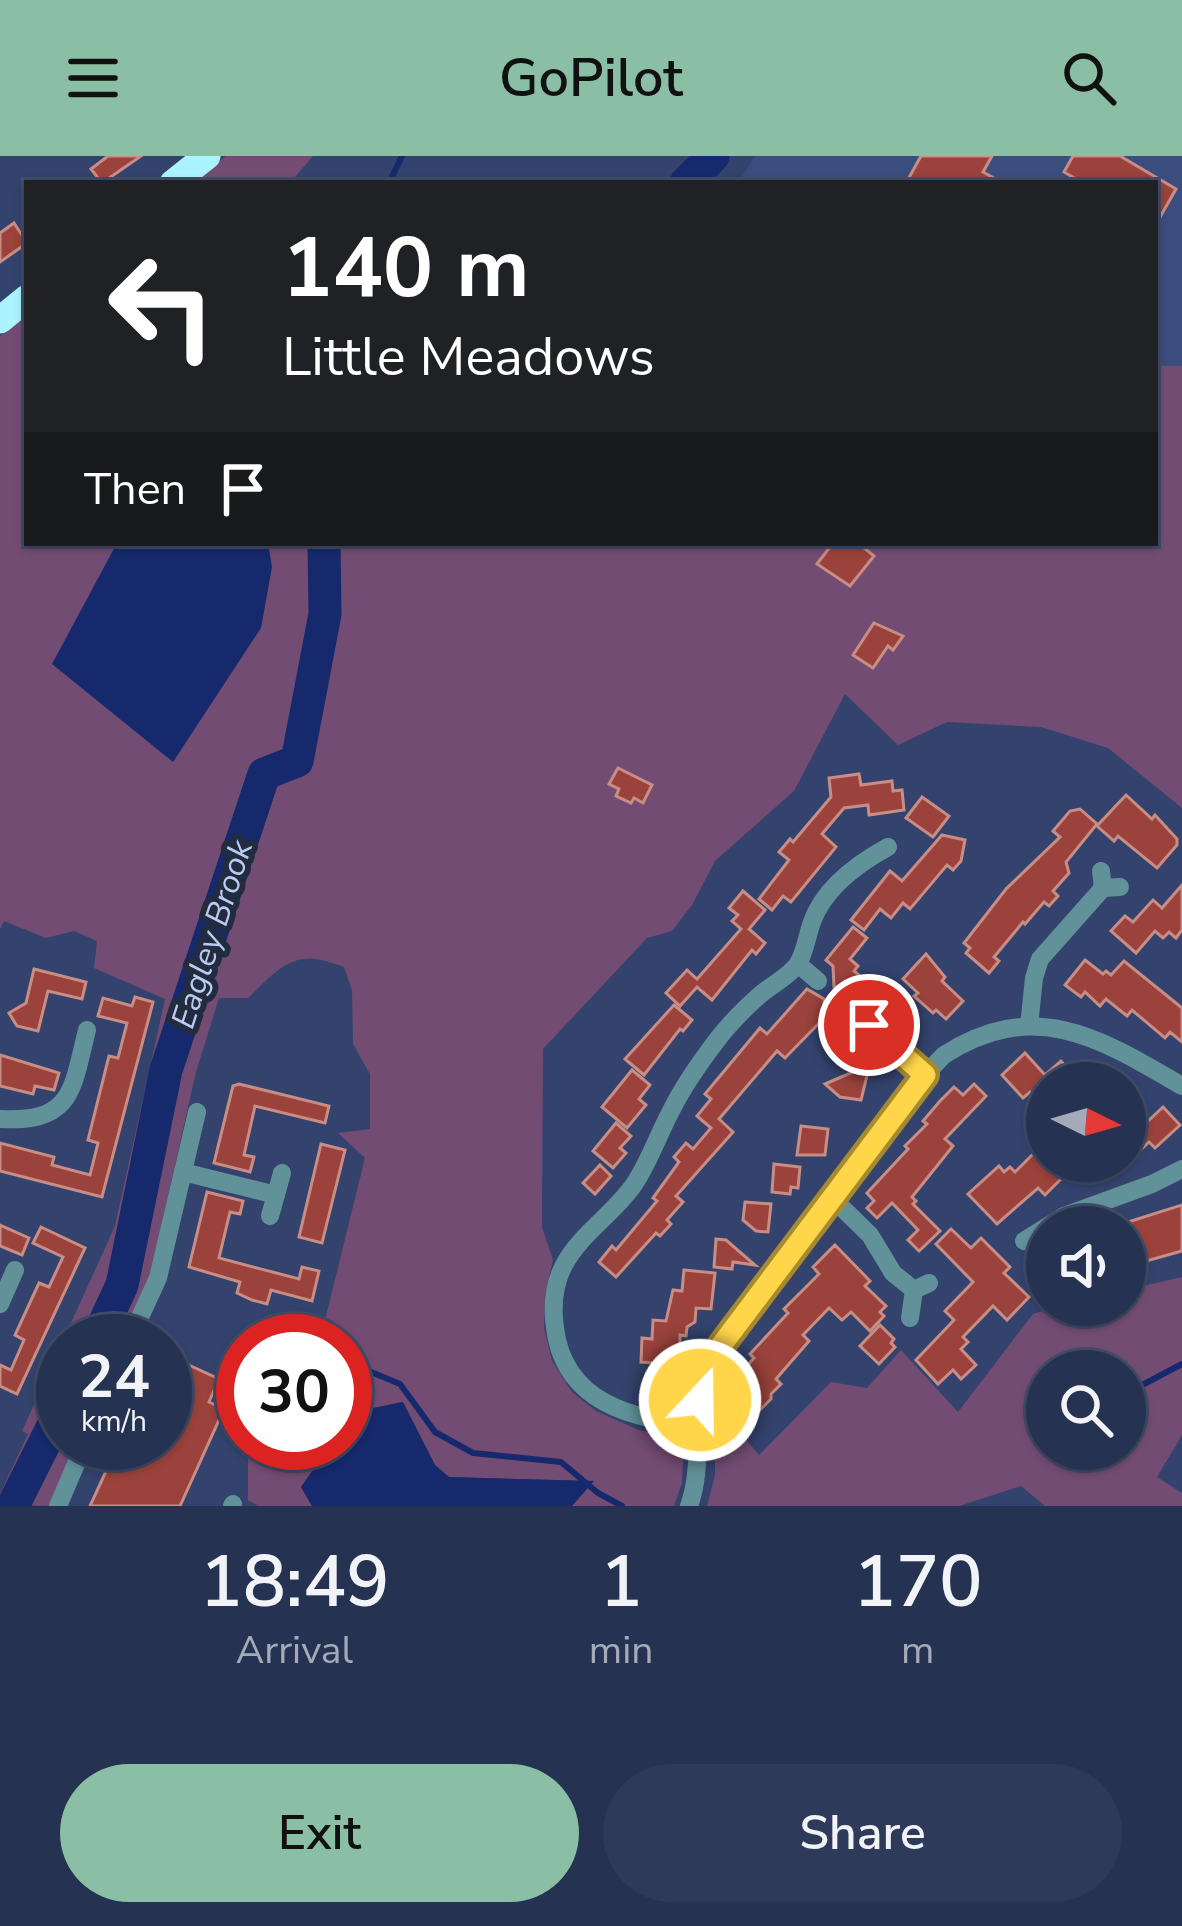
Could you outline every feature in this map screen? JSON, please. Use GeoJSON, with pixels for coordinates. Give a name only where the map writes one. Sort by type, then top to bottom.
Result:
{"type":"FeatureCollection","features":[{"type":"Feature","properties":{"kind":"highway"},"geometry":{"type":"LineString","coordinates":[[177,180],[207,156]]}},
{"type":"Feature","properties":{"kind":"highway"},"geometry":{"type":"LineString","coordinates":[[0,320],[24,300]]}},
{"type":"Feature","properties":{"kind":"street"},"geometry":{"type":"LineString","coordinates":[[698,1424],[628,1415],[579,1385],[562,1358],[556,1335],[556,1289],[562,1269],[577,1245],[633,1187],[673,1106],[704,1057],[742,1012],[798,964],[815,912],[825,897],[861,852],[888,847]]}},
{"type":"Feature","properties":{"kind":"street"},"geometry":{"type":"LineString","coordinates":[[1029,1026],[1040,958],[1108,882]]}},
{"type":"Feature","properties":{"kind":"street"},"geometry":{"type":"LineString","coordinates":[[798,964],[818,981]]}},
{"type":"Feature","properties":{"kind":"street"},"geometry":{"type":"LineString","coordinates":[[904,1016],[877,1032],[925,1075]]}},
{"type":"Feature","properties":{"kind":"street"},"geometry":{"type":"LineString","coordinates":[[689,1506],[696,1484],[706,1376],[720,1347],[925,1075],[967,1041],[997,1030],[1029,1026],[1081,1033],[1182,1086]]}},
{"type":"Feature","properties":{"kind":"street"},"geometry":{"type":"LineString","coordinates":[[0,1119],[39,1119],[61,1104],[76,1078],[86,1037],[64,1039]]}},
{"type":"Feature","properties":{"kind":"street"},"geometry":{"type":"LineString","coordinates":[[141,1314],[158,1278],[197,1112]]}},
{"type":"Feature","properties":{"kind":"street"},"geometry":{"type":"LineString","coordinates":[[1092,1206],[1182,1169]]}},
{"type":"Feature","properties":{"kind":"street"},"geometry":{"type":"LineString","coordinates":[[184,1172],[276,1195]]}},
{"type":"Feature","properties":{"kind":"street"},"geometry":{"type":"LineString","coordinates":[[271,1216],[282,1173]]}},
{"type":"Feature","properties":{"kind":"street"},"geometry":{"type":"LineString","coordinates":[[830,1196],[870,1235],[893,1273],[921,1287],[910,1318]]}},
{"type":"Feature","properties":{"kind":"street"},"geometry":{"type":"LineString","coordinates":[[2,1294],[15,1270]]}},
{"type":"Feature","properties":{"kind":"street"},"geometry":{"type":"LineString","coordinates":[[58,1506],[73,1470]]}},
{"type":"Feature","properties":{"kind":"shaded area"},"geometry":{"type":"Polygon","coordinates":[[[226,156],[313,156],[293,180],[196,180],[226,156]]]}},
{"type":"Feature","properties":{"kind":"shaded area"},"geometry":{"type":"Polygon","coordinates":[[[755,156],[1182,156],[1182,366],[1158,366],[1158,180],[746,180],[742,176],[755,156]]]}},
{"type":"Feature","properties":{"kind":"shaded area"},"geometry":{"type":"Polygon","coordinates":[[[24,316],[24,546],[1158,546],[1158,366],[1182,366],[1182,808],[1108,748],[1041,727],[947,722],[898,745],[845,694],[794,791],[715,861],[672,931],[647,938],[543,1049],[542,1227],[553,1260],[544,1328],[552,1361],[572,1392],[596,1411],[641,1431],[676,1435],[684,1444],[682,1483],[674,1506],[572,1506],[592,1481],[449,1477],[435,1465],[402,1402],[372,1408],[372,1314],[326,1314],[365,1158],[338,1133],[370,1129],[370,1074],[353,1044],[352,990],[344,967],[327,961],[301,959],[280,968],[248,998],[219,998],[196,1072],[150,1276],[133,1314],[75,1314],[115,1226],[165,999],[94,968],[97,941],[74,931],[46,938],[4,921],[0,929],[0,336],[24,316]]]}},
{"type":"Feature","properties":{"kind":"shaded area"},"geometry":{"type":"Polygon","coordinates":[[[115,546],[268,546],[272,567],[261,628],[173,762],[52,664],[115,546]]]}},
{"type":"Feature","properties":{"kind":"shaded area"},"geometry":{"type":"Polygon","coordinates":[[[1182,1277],[1182,1435],[1157,1477],[1182,1493],[1182,1506],[1045,1506],[1021,1486],[959,1506],[707,1506],[715,1475],[715,1413],[728,1418],[759,1455],[831,1382],[867,1388],[901,1350],[958,1412],[1026,1323],[1146,1326],[1146,1285],[1182,1277]]]}},
{"type":"Feature","properties":{"kind":"shaded area"},"geometry":{"type":"Polygon","coordinates":[[[36,1400],[36,1470],[64,1470],[49,1506],[0,1504],[0,1494],[28,1434],[22,1431],[36,1400]]]}},
{"type":"Feature","properties":{"kind":"shaded area"},"geometry":{"type":"Polygon","coordinates":[[[403,1402],[435,1465],[449,1477],[594,1481],[572,1506],[312,1506],[301,1487],[313,1470],[372,1470],[372,1408],[403,1402]]]}},
{"type":"Feature","properties":{"kind":"shaded area"},"geometry":{"type":"Polygon","coordinates":[[[248,1470],[313,1470],[301,1487],[312,1506],[258,1506],[248,1500],[248,1470]]]}},
{"type":"Feature","properties":{"kind":"building"},"geometry":{"type":"Polygon","coordinates":[[[108,156],[141,156],[106,180],[100,180],[91,169],[108,156]]]}},
{"type":"Feature","properties":{"kind":"building"},"geometry":{"type":"Polygon","coordinates":[[[921,156],[992,156],[983,172],[998,180],[908,180],[921,156]]]}},
{"type":"Feature","properties":{"kind":"building"},"geometry":{"type":"Polygon","coordinates":[[[1073,156],[1120,156],[1176,189],[1158,221],[1158,180],[1078,180],[1064,172],[1073,156]]]}},
{"type":"Feature","properties":{"kind":"building"},"geometry":{"type":"Polygon","coordinates":[[[14,223],[24,245],[0,262],[0,233],[14,223]]]}},
{"type":"Feature","properties":{"kind":"building"},"geometry":{"type":"Polygon","coordinates":[[[831,546],[862,546],[874,556],[850,586],[817,564],[831,546]]]}},
{"type":"Feature","properties":{"kind":"building"},"geometry":{"type":"Polygon","coordinates":[[[874,623],[903,636],[893,650],[888,646],[873,668],[853,655],[874,623]]]}},
{"type":"Feature","properties":{"kind":"building"},"geometry":{"type":"Polygon","coordinates":[[[618,768],[652,785],[643,803],[616,796],[619,789],[609,784],[618,768]]]}},
{"type":"Feature","properties":{"kind":"building"},"geometry":{"type":"Polygon","coordinates":[[[859,774],[861,785],[892,781],[893,791],[902,790],[904,810],[869,815],[868,805],[844,808],[822,834],[836,847],[791,902],[783,896],[772,910],[759,899],[789,860],[779,852],[831,797],[829,778],[859,774]]]}},
{"type":"Feature","properties":{"kind":"building"},"geometry":{"type":"Polygon","coordinates":[[[1126,795],[1152,819],[1155,815],[1177,839],[1157,868],[1118,836],[1114,841],[1097,826],[1126,795]]]}},
{"type":"Feature","properties":{"kind":"building"},"geometry":{"type":"Polygon","coordinates":[[[922,797],[949,816],[933,837],[906,818],[922,797]]]}},
{"type":"Feature","properties":{"kind":"building"},"geometry":{"type":"Polygon","coordinates":[[[1080,809],[1097,824],[1066,862],[1069,873],[1053,891],[1058,896],[1023,922],[994,957],[999,961],[989,973],[966,953],[970,948],[964,943],[1006,889],[1060,837],[1053,831],[1070,811],[1080,809]]]}},
{"type":"Feature","properties":{"kind":"building"},"geometry":{"type":"Polygon","coordinates":[[[942,835],[965,840],[961,861],[953,870],[947,865],[910,909],[903,903],[891,918],[880,909],[864,930],[851,920],[890,871],[902,881],[942,835]]]}},
{"type":"Feature","properties":{"kind":"building"},"geometry":{"type":"Polygon","coordinates":[[[1182,885],[1182,930],[1176,938],[1169,932],[1163,938],[1155,931],[1136,953],[1111,931],[1125,916],[1133,922],[1153,900],[1162,908],[1182,885]]]}},
{"type":"Feature","properties":{"kind":"building"},"geometry":{"type":"Polygon","coordinates":[[[743,891],[765,910],[749,929],[765,943],[756,954],[752,950],[712,1000],[697,987],[680,1006],[666,993],[687,970],[697,979],[741,929],[732,921],[738,915],[729,908],[743,891]]]}},
{"type":"Feature","properties":{"kind":"building"},"geometry":{"type":"Polygon","coordinates":[[[853,927],[867,938],[850,959],[860,976],[852,986],[834,987],[833,966],[826,960],[853,927]]]}},
{"type":"Feature","properties":{"kind":"building"},"geometry":{"type":"Polygon","coordinates":[[[926,954],[945,977],[942,981],[963,1001],[946,1019],[914,996],[918,993],[903,979],[926,954]]]}},
{"type":"Feature","properties":{"kind":"building"},"geometry":{"type":"Polygon","coordinates":[[[1085,960],[1111,975],[1124,961],[1182,1008],[1182,1042],[1170,1032],[1165,1038],[1132,1010],[1127,1016],[1106,999],[1100,1006],[1085,992],[1081,997],[1065,985],[1085,960]]]}},
{"type":"Feature","properties":{"kind":"building"},"geometry":{"type":"Polygon","coordinates":[[[34,969],[86,982],[82,999],[48,991],[38,1031],[17,1026],[9,1013],[26,1003],[34,969]]]}},
{"type":"Feature","properties":{"kind":"building"},"geometry":{"type":"Polygon","coordinates":[[[807,989],[824,999],[825,1017],[785,1058],[777,1051],[719,1119],[733,1132],[676,1196],[683,1202],[667,1220],[671,1224],[660,1236],[656,1233],[616,1277],[599,1262],[612,1246],[616,1250],[657,1201],[653,1198],[679,1162],[674,1157],[686,1143],[693,1149],[711,1128],[697,1116],[711,1099],[705,1094],[760,1028],[767,1034],[807,989]]]}},
{"type":"Feature","properties":{"kind":"building"},"geometry":{"type":"Polygon","coordinates":[[[135,997],[153,1002],[102,1197],[0,1171],[0,1143],[54,1157],[52,1165],[90,1175],[98,1143],[88,1140],[109,1056],[118,1058],[127,1023],[98,1016],[103,998],[132,1006],[135,997]]]}},
{"type":"Feature","properties":{"kind":"building"},"geometry":{"type":"Polygon","coordinates":[[[674,1005],[692,1020],[644,1075],[625,1059],[674,1005]]]}},
{"type":"Feature","properties":{"kind":"building"},"geometry":{"type":"Polygon","coordinates":[[[843,1040],[853,1048],[873,1051],[861,1100],[840,1097],[825,1084],[853,1072],[831,1054],[843,1040]]]}},
{"type":"Feature","properties":{"kind":"building"},"geometry":{"type":"Polygon","coordinates":[[[1025,1053],[1033,1062],[1026,1062],[1023,1098],[1002,1075],[1025,1053]]]}},
{"type":"Feature","properties":{"kind":"building"},"geometry":{"type":"Polygon","coordinates":[[[0,1055],[59,1073],[54,1090],[35,1086],[33,1094],[0,1086],[0,1055]]]}},
{"type":"Feature","properties":{"kind":"building"},"geometry":{"type":"Polygon","coordinates":[[[632,1070],[650,1085],[639,1099],[646,1105],[627,1128],[602,1107],[632,1070]]]}},
{"type":"Feature","properties":{"kind":"building"},"geometry":{"type":"Polygon","coordinates":[[[974,1084],[986,1096],[945,1139],[953,1146],[912,1197],[913,1204],[940,1231],[919,1251],[908,1240],[918,1230],[892,1203],[877,1218],[867,1208],[874,1201],[867,1193],[908,1149],[905,1146],[927,1124],[923,1121],[940,1101],[954,1087],[963,1095],[974,1084]]]}},
{"type":"Feature","properties":{"kind":"building"},"geometry":{"type":"Polygon","coordinates":[[[233,1086],[329,1106],[325,1123],[255,1106],[244,1155],[254,1157],[250,1172],[214,1163],[233,1086]]]}},
{"type":"Feature","properties":{"kind":"building"},"geometry":{"type":"Polygon","coordinates":[[[1163,1107],[1180,1125],[1155,1148],[1149,1142],[1146,1145],[1146,1123],[1163,1107]]]}},
{"type":"Feature","properties":{"kind":"building"},"geometry":{"type":"Polygon","coordinates":[[[616,1123],[631,1136],[620,1148],[626,1153],[613,1168],[593,1151],[616,1123]]]}},
{"type":"Feature","properties":{"kind":"building"},"geometry":{"type":"Polygon","coordinates":[[[801,1126],[828,1129],[825,1155],[797,1155],[801,1126]]]}},
{"type":"Feature","properties":{"kind":"building"},"geometry":{"type":"Polygon","coordinates":[[[321,1144],[345,1150],[322,1243],[299,1237],[321,1144]]]}},
{"type":"Feature","properties":{"kind":"building"},"geometry":{"type":"Polygon","coordinates":[[[1026,1161],[1026,1182],[1058,1182],[1045,1195],[1038,1188],[997,1224],[968,1194],[999,1166],[1004,1172],[1010,1167],[1015,1172],[1026,1161]]]}},
{"type":"Feature","properties":{"kind":"building"},"geometry":{"type":"Polygon","coordinates":[[[774,1164],[800,1167],[798,1188],[791,1187],[790,1194],[772,1192],[774,1164]]]}},
{"type":"Feature","properties":{"kind":"building"},"geometry":{"type":"Polygon","coordinates":[[[600,1165],[611,1176],[595,1194],[583,1183],[600,1165]]]}},
{"type":"Feature","properties":{"kind":"building"},"geometry":{"type":"Polygon","coordinates":[[[207,1192],[243,1201],[240,1214],[230,1212],[219,1258],[299,1279],[302,1267],[319,1271],[312,1301],[271,1290],[267,1304],[252,1300],[237,1293],[240,1282],[189,1267],[207,1192]]]}},
{"type":"Feature","properties":{"kind":"building"},"geometry":{"type":"Polygon","coordinates":[[[745,1202],[771,1204],[768,1232],[756,1231],[743,1220],[745,1202]]]}},
{"type":"Feature","properties":{"kind":"building"},"geometry":{"type":"Polygon","coordinates":[[[1182,1205],[1182,1251],[1146,1261],[1146,1216],[1182,1205]]]}},
{"type":"Feature","properties":{"kind":"building"},"geometry":{"type":"Polygon","coordinates":[[[0,1225],[29,1238],[22,1255],[0,1246],[0,1225]]]}},
{"type":"Feature","properties":{"kind":"building"},"geometry":{"type":"Polygon","coordinates":[[[41,1227],[85,1248],[54,1314],[36,1314],[36,1353],[17,1394],[0,1386],[0,1365],[11,1370],[24,1340],[15,1335],[39,1283],[49,1287],[63,1257],[33,1243],[41,1227]]]}},
{"type":"Feature","properties":{"kind":"building"},"geometry":{"type":"Polygon","coordinates":[[[951,1229],[971,1248],[981,1238],[1010,1267],[1004,1273],[1026,1294],[1007,1320],[993,1306],[963,1337],[968,1342],[961,1349],[976,1365],[961,1379],[953,1370],[938,1384],[916,1360],[954,1320],[945,1311],[973,1282],[936,1244],[951,1229]]]}},
{"type":"Feature","properties":{"kind":"building"},"geometry":{"type":"Polygon","coordinates":[[[716,1239],[726,1240],[755,1265],[733,1262],[732,1269],[714,1267],[716,1239]]]}},
{"type":"Feature","properties":{"kind":"building"},"geometry":{"type":"Polygon","coordinates":[[[835,1245],[870,1281],[865,1286],[886,1306],[880,1312],[884,1316],[870,1331],[851,1312],[842,1320],[829,1308],[803,1335],[809,1341],[776,1379],[781,1384],[771,1399],[749,1421],[731,1403],[747,1386],[737,1377],[754,1358],[750,1354],[788,1313],[784,1309],[819,1274],[813,1267],[835,1245]]]}},
{"type":"Feature","properties":{"kind":"building"},"geometry":{"type":"Polygon","coordinates":[[[684,1270],[715,1273],[711,1309],[696,1308],[695,1322],[687,1327],[686,1336],[680,1335],[680,1351],[671,1355],[670,1364],[641,1362],[642,1338],[652,1339],[653,1320],[666,1321],[673,1290],[682,1291],[684,1270]]]}},
{"type":"Feature","properties":{"kind":"building"},"geometry":{"type":"Polygon","coordinates":[[[880,1325],[894,1339],[895,1347],[879,1364],[860,1346],[880,1325]]]}},
{"type":"Feature","properties":{"kind":"building"},"geometry":{"type":"Polygon","coordinates":[[[192,1366],[216,1378],[209,1402],[216,1405],[216,1427],[180,1506],[90,1506],[107,1470],[192,1470],[192,1366]]]}},
{"type":"Feature","properties":{"kind":"waterway"},"geometry":{"type":"LineString","coordinates":[[390,180],[402,156]]}},
{"type":"Feature","properties":{"kind":"waterway","name":"Eagley Brook"},"geometry":{"type":"LineString","coordinates":[[689,180],[713,156]]}},
{"type":"Feature","properties":{"kind":"waterway","name":"Eagley Brook"},"geometry":{"type":"LineString","coordinates":[[109,1314],[122,1285],[166,1070],[264,774],[297,761],[325,614],[324,546]]}},
{"type":"Feature","properties":{"kind":"waterway"},"geometry":{"type":"LineString","coordinates":[[1146,1383],[1182,1364]]}},
{"type":"Feature","properties":{"kind":"waterway"},"geometry":{"type":"LineString","coordinates":[[372,1372],[400,1384],[435,1432],[473,1453],[561,1462],[622,1506]]}},
{"type":"Feature","properties":{"kind":"waterway","name":"Eagley Brook"},"geometry":{"type":"LineString","coordinates":[[13,1506],[36,1460]]}},
{"type":"Feature","properties":{"kind":"route"},"geometry":{"type":"LineString","coordinates":[[700,1400],[720,1347],[925,1075],[869,1025]]}}]}
